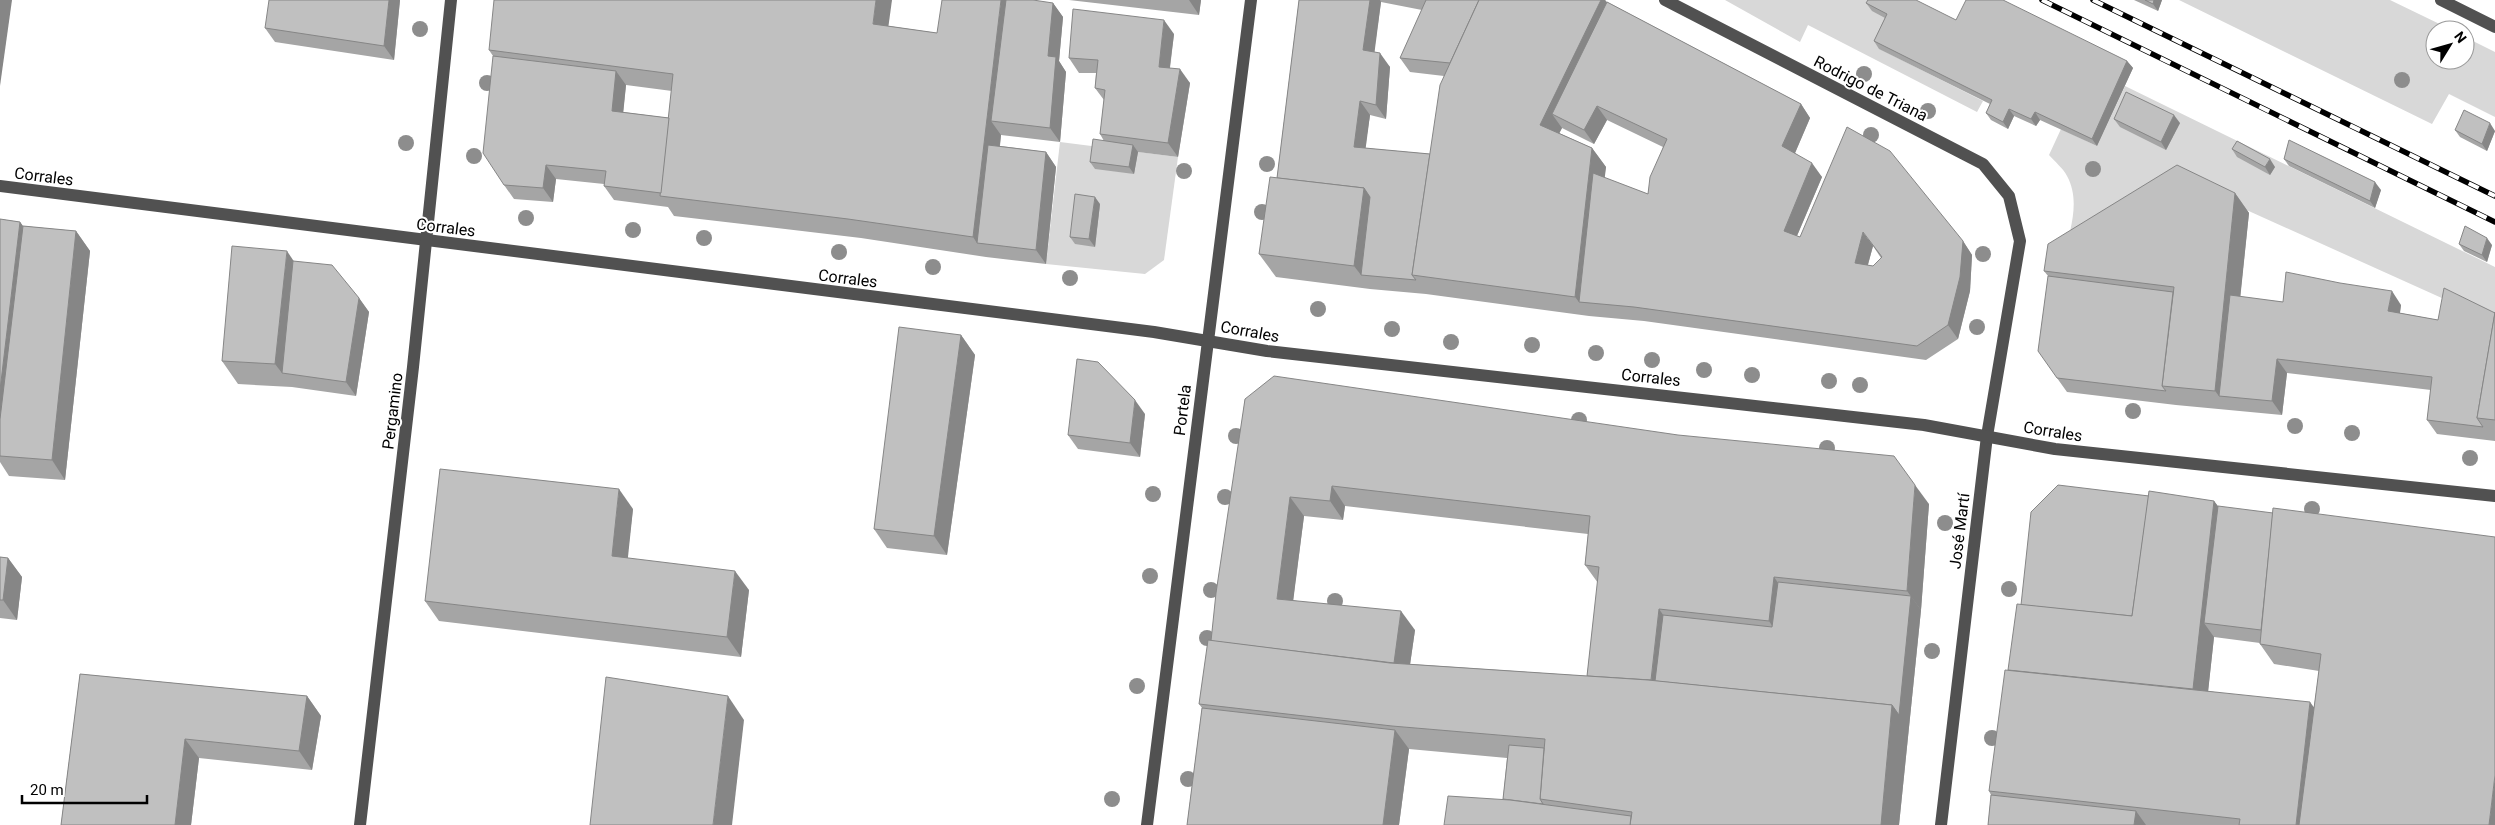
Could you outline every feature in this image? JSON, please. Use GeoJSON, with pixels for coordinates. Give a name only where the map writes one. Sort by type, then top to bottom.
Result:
{"type":"FeatureCollection","features":[{"type":"Feature","properties":{"kind":"street","name":"Pergamino"},"geometry":{"type":"LineString","coordinates":[[360,825],[426,241],[451,0]]}},
{"type":"Feature","properties":{"kind":"street","name":"Portela"},"geometry":{"type":"LineString","coordinates":[[1147,825],[1251,0]]}},
{"type":"Feature","properties":{"kind":"street","name":"Rodrigo de Triana"},"geometry":{"type":"LineString","coordinates":[[1665,0],[1983,164],[2008,196],[2020,242]]}},
{"type":"Feature","properties":{"kind":"street"},"geometry":{"type":"LineString","coordinates":[[2441,0],[2495,27]]}},
{"type":"Feature","properties":{"kind":"street","name":"Corrales"},"geometry":{"type":"LineString","coordinates":[[0,186],[1208,340],[1267,351],[1924,425],[2055,449],[2495,496]]}},
{"type":"Feature","properties":{"kind":"street","name":"José Martí"},"geometry":{"type":"LineString","coordinates":[[1941,825],[1987,436],[2020,242]]}},
{"type":"Feature","properties":{"kind":"shaded area"},"geometry":{"type":"Polygon","coordinates":[[[1725,0],[1877,0],[1893,21],[1880,49],[1983,101],[1977,112],[1808,25],[1800,42],[1725,0]]]}},
{"type":"Feature","properties":{"kind":"shaded area"},"geometry":{"type":"Polygon","coordinates":[[[2179,0],[2390,0],[2431,20],[2425,20],[2425,70],[2475,70],[2475,42],[2495,52],[2495,117],[2449,94],[2432,124],[2179,0]]]}},
{"type":"Feature","properties":{"kind":"shaded area"},"geometry":{"type":"Polygon","coordinates":[[[2125,86],[2495,267],[2495,322],[2200,189],[2062,264],[2074,208],[2073,197],[2071,186],[2065,173],[2049,155],[2061,129],[2097,146],[2125,86]]]}},
{"type":"Feature","properties":{"kind":"shaded area"},"geometry":{"type":"Polygon","coordinates":[[[1060,142],[1178,157],[1164,260],[1145,274],[1046,264],[1060,142]]]}},
{"type":"Feature","properties":{"kind":"building"},"geometry":{"type":"Polygon","coordinates":[[[269,0],[389,0],[384,46],[265,28],[269,0]]]}},
{"type":"Feature","properties":{"kind":"building"},"geometry":{"type":"Polygon","coordinates":[[[494,0],[876,0],[873,24],[937,33],[942,0],[1001,0],[973,237],[848,219],[660,196],[673,74],[489,50],[494,0]]]}},
{"type":"Feature","properties":{"kind":"building"},"geometry":{"type":"Polygon","coordinates":[[[1006,0],[1033,0],[1053,3],[1048,56],[1056,57],[1050,128],[991,121],[1006,0]]]}},
{"type":"Feature","properties":{"kind":"building"},"geometry":{"type":"Polygon","coordinates":[[[1299,0],[1370,0],[1363,50],[1380,53],[1376,105],[1360,101],[1354,147],[1430,154],[1412,275],[1416,280],[1361,275],[1370,197],[1364,188],[1277,178],[1299,0]]]}},
{"type":"Feature","properties":{"kind":"building"},"geometry":{"type":"Polygon","coordinates":[[[1426,0],[1479,0],[1450,63],[1400,58],[1426,0]]]}},
{"type":"Feature","properties":{"kind":"building"},"geometry":{"type":"Polygon","coordinates":[[[1479,0],[1601,0],[1540,125],[1592,148],[1575,297],[1412,275],[1440,85],[1479,0]]]}},
{"type":"Feature","properties":{"kind":"building"},"geometry":{"type":"Polygon","coordinates":[[[1868,0],[1916,0],[1956,20],[1966,0],[2003,0],[2127,61],[2092,139],[2035,112],[2031,119],[2009,109],[2003,122],[1986,113],[1992,100],[1874,41],[1887,14],[1866,3],[1868,0]]]}},
{"type":"Feature","properties":{"kind":"building"},"geometry":{"type":"Polygon","coordinates":[[[2145,0],[2154,0],[2153,4],[2145,0]]]}},
{"type":"Feature","properties":{"kind":"building"},"geometry":{"type":"Polygon","coordinates":[[[1607,2],[1801,104],[1782,146],[1812,163],[1784,231],[1800,237],[1847,127],[1890,151],[1963,241],[1960,277],[1948,325],[1917,346],[1634,307],[1579,302],[1593,173],[1648,194],[1650,177],[1667,139],[1597,106],[1584,130],[1552,114],[1607,2]],[[1863,232],[1855,263],[1873,266],[1882,257],[1863,232]]]}},
{"type":"Feature","properties":{"kind":"building"},"geometry":{"type":"Polygon","coordinates":[[[1073,9],[1164,20],[1159,67],[1180,69],[1168,143],[1100,134],[1105,90],[1095,88],[1098,60],[1069,58],[1073,9]]]}},
{"type":"Feature","properties":{"kind":"building"},"geometry":{"type":"Polygon","coordinates":[[[493,56],[616,71],[612,111],[669,118],[661,193],[604,186],[606,171],[546,165],[543,188],[504,185],[483,153],[493,56]]]}},
{"type":"Feature","properties":{"kind":"building"},"geometry":{"type":"Polygon","coordinates":[[[2126,92],[2174,115],[2161,142],[2114,119],[2126,92]]]}},
{"type":"Feature","properties":{"kind":"building"},"geometry":{"type":"Polygon","coordinates":[[[2464,110],[2490,123],[2482,144],[2455,130],[2464,110]]]}},
{"type":"Feature","properties":{"kind":"building"},"geometry":{"type":"Polygon","coordinates":[[[1093,139],[1133,145],[1129,167],[1090,162],[1093,139]]]}},
{"type":"Feature","properties":{"kind":"building"},"geometry":{"type":"Polygon","coordinates":[[[2289,140],[2375,182],[2370,201],[2284,159],[2289,140]]]}},
{"type":"Feature","properties":{"kind":"building"},"geometry":{"type":"Polygon","coordinates":[[[2237,141],[2270,159],[2265,167],[2232,149],[2237,141]]]}},
{"type":"Feature","properties":{"kind":"building"},"geometry":{"type":"Polygon","coordinates":[[[988,145],[1046,152],[1036,250],[977,243],[988,145]]]}},
{"type":"Feature","properties":{"kind":"building"},"geometry":{"type":"Polygon","coordinates":[[[2177,165],[2235,193],[2215,391],[2162,386],[2174,287],[2044,271],[2048,244],[2177,165]]]}},
{"type":"Feature","properties":{"kind":"building"},"geometry":{"type":"Polygon","coordinates":[[[1270,177],[1364,188],[1354,266],[1259,254],[1270,177]]]}},
{"type":"Feature","properties":{"kind":"building"},"geometry":{"type":"Polygon","coordinates":[[[1075,194],[1095,197],[1089,239],[1070,237],[1075,194]]]}},
{"type":"Feature","properties":{"kind":"building"},"geometry":{"type":"Polygon","coordinates":[[[0,219],[20,222],[0,390],[0,219]]]}},
{"type":"Feature","properties":{"kind":"building"},"geometry":{"type":"Polygon","coordinates":[[[23,226],[76,231],[52,460],[0,456],[0,419],[23,226]]]}},
{"type":"Feature","properties":{"kind":"building"},"geometry":{"type":"Polygon","coordinates":[[[2465,226],[2487,238],[2482,255],[2459,244],[2465,226]]]}},
{"type":"Feature","properties":{"kind":"building"},"geometry":{"type":"Polygon","coordinates":[[[232,246],[287,251],[275,364],[222,361],[232,246]]]}},
{"type":"Feature","properties":{"kind":"building"},"geometry":{"type":"Polygon","coordinates":[[[293,261],[332,265],[359,298],[346,382],[282,373],[293,261]]]}},
{"type":"Feature","properties":{"kind":"building"},"geometry":{"type":"Polygon","coordinates":[[[2286,272],[2392,291],[2388,311],[2438,320],[2444,288],[2495,313],[2477,418],[2483,427],[2427,420],[2432,377],[2277,359],[2272,401],[2219,396],[2230,295],[2283,302],[2286,272]]]}},
{"type":"Feature","properties":{"kind":"building"},"geometry":{"type":"Polygon","coordinates":[[[2048,276],[2173,292],[2162,386],[2166,391],[2057,378],[2038,351],[2048,276]]]}},
{"type":"Feature","properties":{"kind":"building"},"geometry":{"type":"Polygon","coordinates":[[[2495,312],[2495,420],[2477,418],[2495,312]]]}},
{"type":"Feature","properties":{"kind":"building"},"geometry":{"type":"Polygon","coordinates":[[[899,327],[961,335],[934,536],[874,529],[899,327]]]}},
{"type":"Feature","properties":{"kind":"building"},"geometry":{"type":"Polygon","coordinates":[[[1077,359],[1098,362],[1135,400],[1130,443],[1068,435],[1077,359]]]}},
{"type":"Feature","properties":{"kind":"building"},"geometry":{"type":"Polygon","coordinates":[[[1274,376],[1678,435],[1894,456],[1915,485],[1907,591],[1774,577],[1769,621],[1659,609],[1651,680],[1587,676],[1599,567],[1585,565],[1590,516],[1332,486],[1330,501],[1290,497],[1277,599],[1401,611],[1394,663],[1211,641],[1216,593],[1245,399],[1274,376]]]}},
{"type":"Feature","properties":{"kind":"building"},"geometry":{"type":"Polygon","coordinates":[[[440,469],[619,489],[612,556],[735,571],[727,637],[425,601],[440,469]]]}},
{"type":"Feature","properties":{"kind":"building"},"geometry":{"type":"Polygon","coordinates":[[[2058,485],[2149,496],[2132,616],[2021,605],[2031,512],[2058,485]]]}},
{"type":"Feature","properties":{"kind":"building"},"geometry":{"type":"Polygon","coordinates":[[[2149,491],[2214,501],[2193,689],[2008,670],[2017,604],[2132,616],[2149,491]]]}},
{"type":"Feature","properties":{"kind":"building"},"geometry":{"type":"Polygon","coordinates":[[[2218,506],[2273,513],[2261,630],[2204,623],[2218,506]]]}},
{"type":"Feature","properties":{"kind":"building"},"geometry":{"type":"Polygon","coordinates":[[[2273,508],[2495,537],[2495,775],[2489,825],[2299,825],[2321,654],[2260,644],[2273,508]]]}},
{"type":"Feature","properties":{"kind":"building"},"geometry":{"type":"Polygon","coordinates":[[[0,557],[8,558],[3,600],[0,600],[0,557]]]}},
{"type":"Feature","properties":{"kind":"building"},"geometry":{"type":"Polygon","coordinates":[[[1778,582],[1911,596],[1899,715],[1892,705],[1655,681],[1663,615],[1772,627],[1778,582]]]}},
{"type":"Feature","properties":{"kind":"building"},"geometry":{"type":"Polygon","coordinates":[[[1208,640],[1390,663],[1648,680],[1892,705],[1881,825],[1630,825],[1632,812],[1540,799],[1545,739],[1392,726],[1199,704],[1208,640]]]}},
{"type":"Feature","properties":{"kind":"building"},"geometry":{"type":"Polygon","coordinates":[[[2005,670],[2310,702],[2296,825],[2239,825],[2240,819],[1989,791],[2005,670]]]}},
{"type":"Feature","properties":{"kind":"building"},"geometry":{"type":"Polygon","coordinates":[[[80,674],[307,696],[299,751],[185,739],[175,825],[61,825],[80,674]]]}},
{"type":"Feature","properties":{"kind":"building"},"geometry":{"type":"Polygon","coordinates":[[[606,677],[728,696],[713,825],[590,825],[606,677]]]}},
{"type":"Feature","properties":{"kind":"building"},"geometry":{"type":"Polygon","coordinates":[[[1202,708],[1395,730],[1383,825],[1187,825],[1202,708]]]}},
{"type":"Feature","properties":{"kind":"building"},"geometry":{"type":"Polygon","coordinates":[[[1509,745],[1544,748],[1540,799],[1543,804],[1503,799],[1509,745]]]}},
{"type":"Feature","properties":{"kind":"building"},"geometry":{"type":"Polygon","coordinates":[[[1991,795],[2136,811],[2134,825],[1988,825],[1991,795]]]}},
{"type":"Feature","properties":{"kind":"building"},"geometry":{"type":"Polygon","coordinates":[[[1448,796],[1510,800],[1631,816],[1630,825],[1444,825],[1448,796]]]}},
{"type":"Feature","properties":{"kind":"railway"},"geometry":{"type":"LineString","coordinates":[[2042,0],[2495,222]]}},
{"type":"Feature","properties":{"kind":"railway"},"geometry":{"type":"LineString","coordinates":[[2093,0],[2495,196]]}}]}
